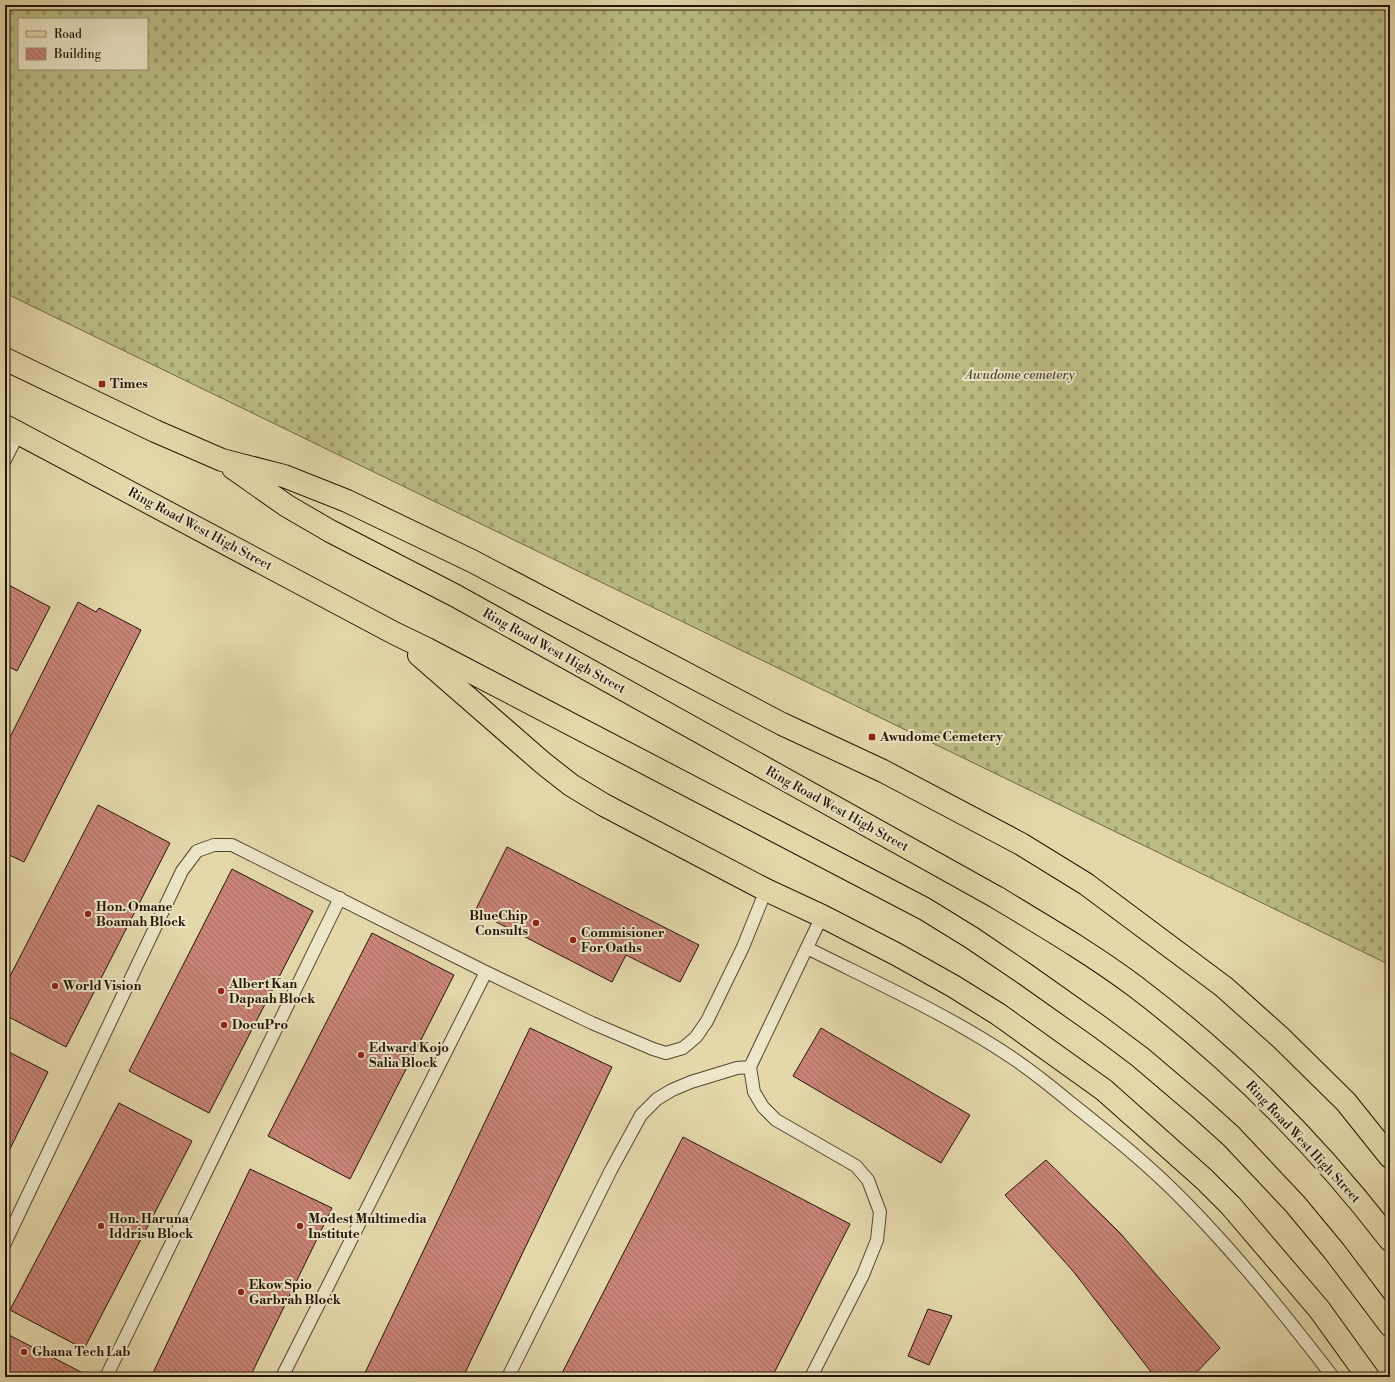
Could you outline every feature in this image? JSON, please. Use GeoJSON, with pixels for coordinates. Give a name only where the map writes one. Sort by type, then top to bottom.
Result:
{"type":"FeatureCollection","features":[{"type":"Feature","properties":{"kind":"main road","name":"Ring Road West High Street"},"geometry":{"type":"LineString","coordinates":[[5,359],[155,432],[222,460],[284,476],[347,501],[472,561],[782,724],[883,771],[1021,844],[1086,884],[1224,987],[1281,1038],[1346,1102],[1390,1157]]}},
{"type":"Feature","properties":{"kind":"main road","name":"Ring Road West High Street"},"geometry":{"type":"LineString","coordinates":[[12,429],[394,633],[925,910],[972,938],[1025,974],[1140,1057],[1231,1136],[1334,1250],[1390,1325]]}},
{"type":"Feature","properties":{"kind":"main road","name":"Ring Road West High Street"},"geometry":{"type":"LineString","coordinates":[[222,460],[287,506],[324,527],[463,600],[1052,929],[1136,987],[1205,1042],[1272,1104],[1336,1174],[1390,1240]]}},
{"type":"Feature","properties":{"kind":"main road","name":"Ring Road West High Street"},"geometry":{"type":"LineString","coordinates":[[394,633],[570,785],[766,890],[822,916],[896,954],[953,986],[998,1014],[1104,1090],[1204,1179],[1231,1206],[1319,1309],[1368,1377]]}},
{"type":"Feature","properties":{"kind":"lane"},"geometry":{"type":"LineString","coordinates":[[5,460],[12,429]]}},
{"type":"Feature","properties":{"kind":"lane"},"geometry":{"type":"LineString","coordinates":[[5,1243],[182,871],[197,851],[214,845],[232,845],[486,972],[592,1023],[666,1053],[683,1048],[696,1037],[708,1021],[743,947],[766,890]]}},
{"type":"Feature","properties":{"kind":"lane"},"geometry":{"type":"LineString","coordinates":[[106,1377],[340,898]]}},
{"type":"Feature","properties":{"kind":"lane"},"geometry":{"type":"LineString","coordinates":[[811,1377],[864,1275],[877,1240],[880,1212],[868,1180],[856,1166],[776,1120],[763,1107],[754,1092],[750,1067],[822,916]]}},
{"type":"Feature","properties":{"kind":"lane"},"geometry":{"type":"LineString","coordinates":[[807,948],[929,1009],[970,1032],[1011,1057],[1092,1119],[1138,1158],[1182,1199],[1220,1239],[1280,1308],[1333,1377]]}},
{"type":"Feature","properties":{"kind":"lane"},"geometry":{"type":"LineString","coordinates":[[282,1377],[486,972]]}},
{"type":"Feature","properties":{"kind":"lane"},"geometry":{"type":"LineString","coordinates":[[508,1377],[640,1115],[657,1099],[672,1090],[691,1082],[737,1068],[750,1067]]}},
{"type":"Feature","properties":{"kind":"green space","name":"Awudome cemetery"},"geometry":{"type":"Polygon","coordinates":[[[8,5],[1390,5],[1390,965],[5,293],[5,11],[8,5]]]}},
{"type":"Feature","properties":{"kind":"building"},"geometry":{"type":"Polygon","coordinates":[[[5,583],[50,607],[17,671],[5,665],[5,583]]]}},
{"type":"Feature","properties":{"kind":"building"},"geometry":{"type":"Polygon","coordinates":[[[78,602],[96,612],[99,608],[141,630],[24,862],[5,853],[5,747],[78,602]]]}},
{"type":"Feature","properties":{"kind":"building","name":"Hon. Omane Boamah Block"},"geometry":{"type":"Polygon","coordinates":[[[98,805],[170,843],[66,1047],[5,1015],[5,986],[98,805]]]}},
{"type":"Feature","properties":{"kind":"building"},"geometry":{"type":"Polygon","coordinates":[[[507,847],[699,945],[680,982],[626,955],[612,982],[475,911],[507,847]]]}},
{"type":"Feature","properties":{"kind":"building","name":"Albert Kan Dapaah Block"},"geometry":{"type":"Polygon","coordinates":[[[232,869],[313,911],[209,1113],[129,1071],[232,869]]]}},
{"type":"Feature","properties":{"kind":"building","name":"Edward Kojo Salia Block"},"geometry":{"type":"Polygon","coordinates":[[[372,933],[454,975],[350,1179],[268,1136],[372,933]]]}},
{"type":"Feature","properties":{"kind":"building"},"geometry":{"type":"Polygon","coordinates":[[[530,1028],[612,1067],[463,1377],[363,1377],[530,1028]]]}},
{"type":"Feature","properties":{"kind":"building"},"geometry":{"type":"Polygon","coordinates":[[[821,1028],[970,1115],[941,1163],[793,1076],[821,1028]]]}},
{"type":"Feature","properties":{"kind":"building"},"geometry":{"type":"Polygon","coordinates":[[[5,1050],[48,1072],[5,1159],[5,1050]]]}},
{"type":"Feature","properties":{"kind":"building","name":"Hon. Haruna Iddrisu Block"},"geometry":{"type":"Polygon","coordinates":[[[119,1103],[192,1141],[84,1349],[10,1310],[119,1103]]]}},
{"type":"Feature","properties":{"kind":"building"},"geometry":{"type":"Polygon","coordinates":[[[683,1137],[850,1224],[772,1377],[560,1377],[683,1137]]]}},
{"type":"Feature","properties":{"kind":"building"},"geometry":{"type":"Polygon","coordinates":[[[1046,1160],[1120,1233],[1220,1348],[1192,1377],[1155,1377],[1073,1271],[1005,1195],[1046,1160]]]}},
{"type":"Feature","properties":{"kind":"building","name":"Ekow Spio Garbrah Block"},"geometry":{"type":"Polygon","coordinates":[[[250,1169],[332,1208],[250,1377],[151,1377],[250,1169]]]}},
{"type":"Feature","properties":{"kind":"building"},"geometry":{"type":"Polygon","coordinates":[[[928,1309],[952,1316],[929,1365],[908,1356],[928,1309]]]}},
{"type":"Feature","properties":{"kind":"building","name":"Ghana Tech Lab"},"geometry":{"type":"Polygon","coordinates":[[[5,1333],[81,1372],[78,1377],[5,1377],[5,1333]]]}},
{"type":"Feature","properties":{"kind":"place","name":"Times"},"geometry":{"type":"Point","coordinates":[102,384]}},
{"type":"Feature","properties":{"kind":"place","name":"Awudome Cemetery"},"geometry":{"type":"Point","coordinates":[872,737]}},
{"type":"Feature","properties":{"kind":"place","name":"Hon. Omane Boamah Block"},"geometry":{"type":"Point","coordinates":[88,914]}},
{"type":"Feature","properties":{"kind":"place","name":"BlueChip Consults"},"geometry":{"type":"Point","coordinates":[536,923]}},
{"type":"Feature","properties":{"kind":"place","name":"Commisioner For Oaths"},"geometry":{"type":"Point","coordinates":[573,940]}},
{"type":"Feature","properties":{"kind":"place","name":"World Vision"},"geometry":{"type":"Point","coordinates":[55,986]}},
{"type":"Feature","properties":{"kind":"place","name":"Albert Kan Dapaah Block"},"geometry":{"type":"Point","coordinates":[221,991]}},
{"type":"Feature","properties":{"kind":"place","name":"DocuPro"},"geometry":{"type":"Point","coordinates":[224,1025]}},
{"type":"Feature","properties":{"kind":"place","name":"Edward Kojo Salia Block"},"geometry":{"type":"Point","coordinates":[361,1055]}},
{"type":"Feature","properties":{"kind":"place","name":"Hon. Haruna Iddrisu Block"},"geometry":{"type":"Point","coordinates":[101,1226]}},
{"type":"Feature","properties":{"kind":"place","name":"Modest Multimedia Institute"},"geometry":{"type":"Point","coordinates":[300,1226]}},
{"type":"Feature","properties":{"kind":"place","name":"Ekow Spio Garbrah Block"},"geometry":{"type":"Point","coordinates":[241,1292]}},
{"type":"Feature","properties":{"kind":"place","name":"Ghana Tech Lab"},"geometry":{"type":"Point","coordinates":[24,1352]}}]}
